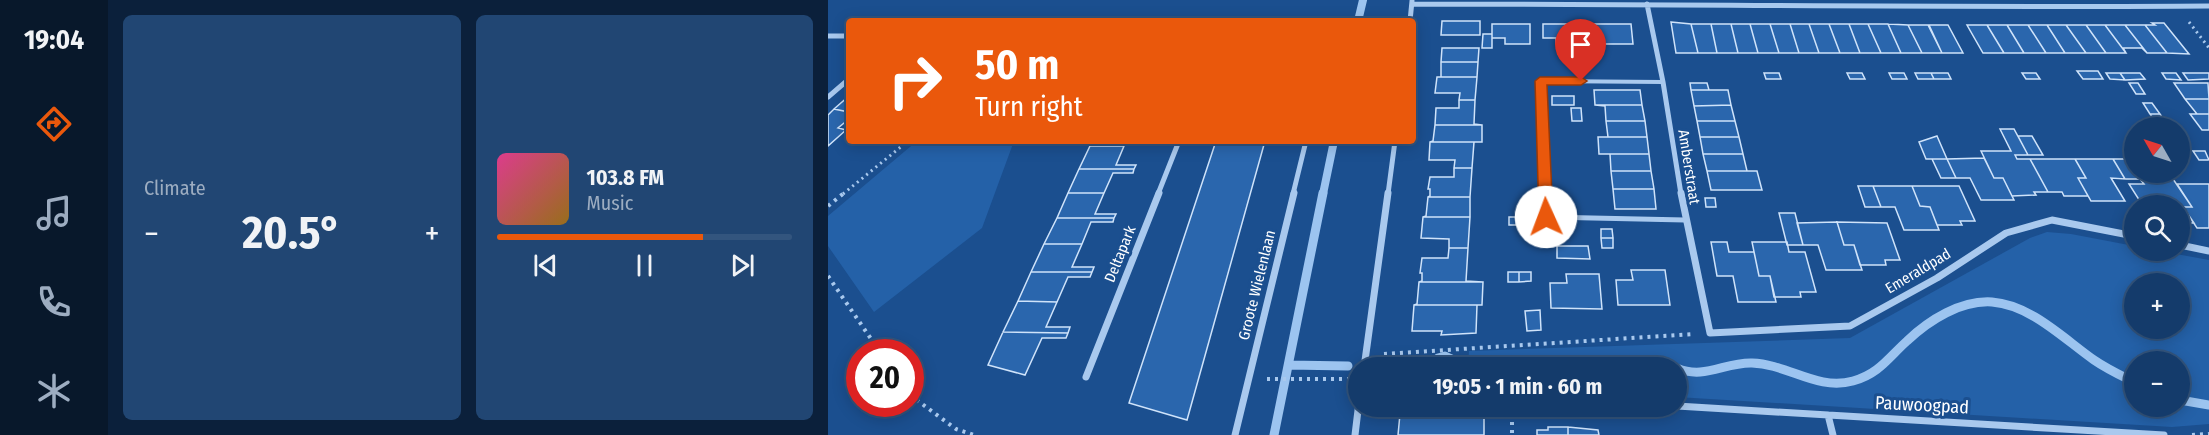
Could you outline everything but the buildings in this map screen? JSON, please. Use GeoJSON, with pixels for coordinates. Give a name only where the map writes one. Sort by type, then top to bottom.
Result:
{"type":"FeatureCollection","features":[{"type":"Feature","properties":{"kind":"street"},"geometry":{"type":"LineString","coordinates":[[1410,18],[1412,2],[1917,9],[2209,6]]}},
{"type":"Feature","properties":{"kind":"street","name":"Amberstraat"},"geometry":{"type":"LineString","coordinates":[[1647,4],[1663,82],[1685,220],[1710,333]]}},
{"type":"Feature","properties":{"kind":"street"},"geometry":{"type":"LineString","coordinates":[[828,36],[846,36]]}},
{"type":"Feature","properties":{"kind":"street"},"geometry":{"type":"LineString","coordinates":[[828,97],[846,82]]}},
{"type":"Feature","properties":{"kind":"street","name":"Deltapark"},"geometry":{"type":"LineString","coordinates":[[1086,377],[1178,144]]}},
{"type":"Feature","properties":{"kind":"street","name":"Groote Wielenlaan"},"geometry":{"type":"LineString","coordinates":[[1235,435],[1305,144]]}},
{"type":"Feature","properties":{"kind":"street"},"geometry":{"type":"LineString","coordinates":[[1366,355],[1395,144]]}},
{"type":"Feature","properties":{"kind":"street","name":"Emeraldpad"},"geometry":{"type":"LineString","coordinates":[[1710,333],[1850,326],[1937,278],[2006,233],[2052,220],[2124,234]]}},
{"type":"Feature","properties":{"kind":"street"},"geometry":{"type":"LineString","coordinates":[[2190,247],[2209,250]]}},
{"type":"Feature","properties":{"kind":"street","name":"Pauwoogpad"},"geometry":{"type":"LineString","coordinates":[[1687,407],[2164,435]]}},
{"type":"Feature","properties":{"kind":"street"},"geometry":{"type":"LineString","coordinates":[[1828,415],[1833,435]]}},
{"type":"Feature","properties":{"kind":"street"},"geometry":{"type":"LineString","coordinates":[[1355,435],[1357,417]]}},
{"type":"Feature","properties":{"kind":"lane"},"geometry":{"type":"LineString","coordinates":[[1663,82],[1540,81],[1546,217],[1685,220]]}},
{"type":"Feature","properties":{"kind":"path"},"geometry":{"type":"LineString","coordinates":[[828,206],[904,144]]}},
{"type":"Feature","properties":{"kind":"path"},"geometry":{"type":"LineString","coordinates":[[828,276],[871,339]]}},
{"type":"Feature","properties":{"kind":"path"},"geometry":{"type":"LineString","coordinates":[[1366,355],[1710,333]]}},
{"type":"Feature","properties":{"kind":"path"},"geometry":{"type":"LineString","coordinates":[[1277,379],[1348,379]]}},
{"type":"Feature","properties":{"kind":"path"},"geometry":{"type":"LineString","coordinates":[[924,405],[957,429],[974,435]]}},
{"type":"Feature","properties":{"kind":"path"},"geometry":{"type":"LineString","coordinates":[[1512,417],[1512,435]]}},
{"type":"Feature","properties":{"kind":"path"},"geometry":{"type":"LineString","coordinates":[[2192,435],[2209,434]]}},
{"type":"Feature","properties":{"kind":"shaded area"},"geometry":{"type":"Polygon","coordinates":[[[913,144],[1013,144],[982,228],[874,312],[828,246],[828,216],[913,144]]]}},
{"type":"Feature","properties":{"kind":"shaded area"},"geometry":{"type":"Polygon","coordinates":[[[2047,232],[2124,244],[2124,261],[2190,261],[2190,257],[2209,260],[2209,424],[2172,427],[1687,398],[1687,357],[1469,357],[1469,351],[1850,338],[2030,238],[2047,232]]]}},
{"type":"Feature","properties":{"kind":"waterway"},"geometry":{"type":"LineString","coordinates":[[1359,18],[1363,0]]}},
{"type":"Feature","properties":{"kind":"waterway"},"geometry":{"type":"LineString","coordinates":[[1323,194],[1333,144]]}},
{"type":"Feature","properties":{"kind":"waterway"},"geometry":{"type":"LineString","coordinates":[[1274,435],[1323,193]]}},
{"type":"Feature","properties":{"kind":"waterway"},"geometry":{"type":"LineString","coordinates":[[1687,371],[1705,371],[1752,363],[1765,364],[1827,383],[1853,381],[1877,369],[1916,333],[1935,319],[1969,304],[1992,302],[2006,304],[2034,316],[2099,363],[2124,377]]}},
{"type":"Feature","properties":{"kind":"waterway"},"geometry":{"type":"LineString","coordinates":[[1442,357],[1447,357]]}},
{"type":"Feature","properties":{"kind":"waterway"},"geometry":{"type":"LineString","coordinates":[[1289,365],[1348,366]]}},
{"type":"Feature","properties":{"kind":"waterway"},"geometry":{"type":"LineString","coordinates":[[2190,402],[2209,405]]}},
{"type":"Feature","properties":{"kind":"route"},"geometry":{"type":"LineString","coordinates":[[1546,217],[1540,81],[1581,81]]}}]}
